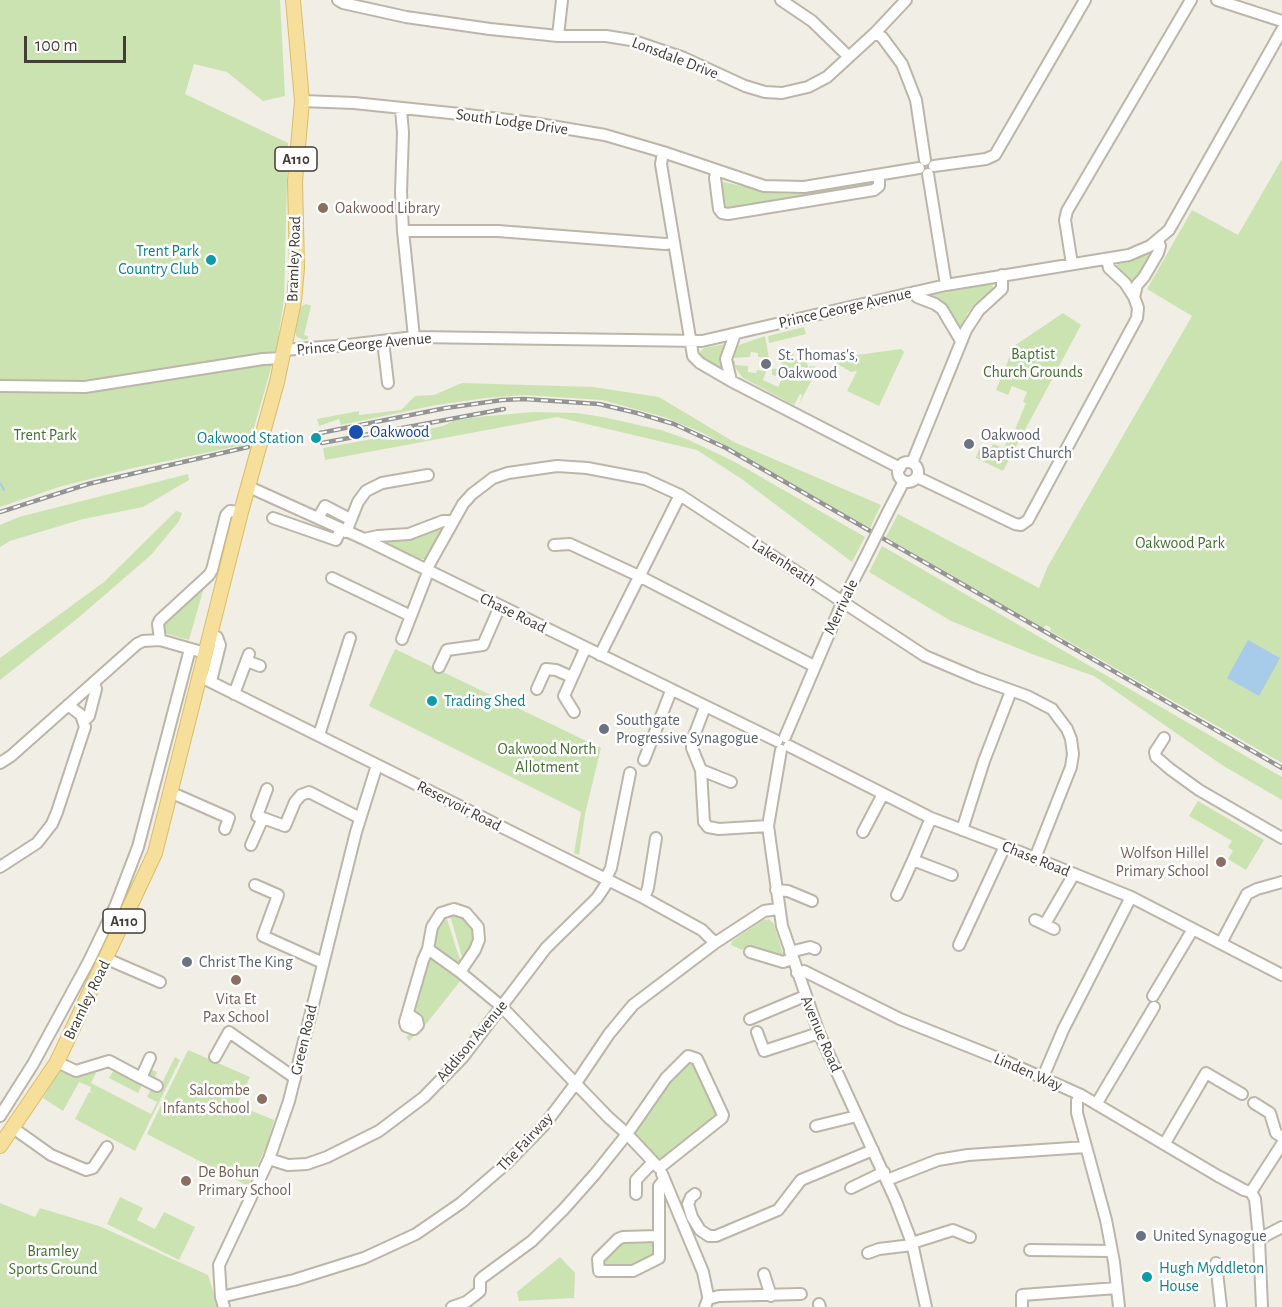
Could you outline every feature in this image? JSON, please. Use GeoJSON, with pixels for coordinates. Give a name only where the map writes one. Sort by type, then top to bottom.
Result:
{"type":"FeatureCollection","features":[{"type":"Feature","properties":{"kind":"main road","name":"Bramley Road"},"geometry":{"type":"LineString","coordinates":[[2,1141],[14,1128],[57,1062],[155,853],[170,792],[205,678],[205,653],[236,512],[249,487],[294,301],[297,268],[295,181],[302,100],[293,0]]}},
{"type":"Feature","properties":{"kind":"street","name":"Lonsdale Drive"},"geometry":{"type":"LineString","coordinates":[[338,0],[406,17],[490,30],[558,36],[606,36],[631,40],[664,50],[745,86],[765,92],[782,93],[808,87],[827,77],[875,33],[906,0]]}},
{"type":"Feature","properties":{"kind":"street"},"geometry":{"type":"LineString","coordinates":[[558,36],[562,0]]}},
{"type":"Feature","properties":{"kind":"street"},"geometry":{"type":"LineString","coordinates":[[781,0],[812,21],[849,57]]}},
{"type":"Feature","properties":{"kind":"street"},"geometry":{"type":"LineString","coordinates":[[1072,264],[1065,220],[1067,211],[1191,0]]}},
{"type":"Feature","properties":{"kind":"street"},"geometry":{"type":"LineString","coordinates":[[1217,0],[1282,21]]}},
{"type":"Feature","properties":{"kind":"street","name":"South Lodge Drive"},"geometry":{"type":"LineString","coordinates":[[302,100],[354,103],[533,123],[605,135],[764,186],[804,186],[986,159],[995,155],[1082,1]]}},
{"type":"Feature","properties":{"kind":"street","name":"Prince George Avenue"},"geometry":{"type":"LineString","coordinates":[[0,386],[86,387],[283,354],[414,337],[690,342],[708,340],[946,285],[1129,255],[1158,240],[1169,230],[1282,30]]}},
{"type":"Feature","properties":{"kind":"street"},"geometry":{"type":"LineString","coordinates":[[875,33],[882,37],[902,64],[916,100],[946,285]]}},
{"type":"Feature","properties":{"kind":"street"},"geometry":{"type":"LineString","coordinates":[[401,109],[403,231],[414,337]]}},
{"type":"Feature","properties":{"kind":"street"},"geometry":{"type":"LineString","coordinates":[[663,152],[661,164],[693,356],[731,381],[900,468]]}},
{"type":"Feature","properties":{"kind":"street"},"geometry":{"type":"LineString","coordinates":[[716,172],[719,209],[722,213],[728,214],[874,190],[879,186],[879,175]]}},
{"type":"Feature","properties":{"kind":"street"},"geometry":{"type":"LineString","coordinates":[[403,231],[498,231],[673,243]]}},
{"type":"Feature","properties":{"kind":"street"},"geometry":{"type":"LineString","coordinates":[[1134,297],[1137,285],[1158,254],[1160,246],[1158,240]]}},
{"type":"Feature","properties":{"kind":"street"},"geometry":{"type":"LineString","coordinates":[[917,477],[1015,524],[1026,523],[1136,321],[1138,308],[1134,297],[1125,283],[1109,268],[1107,259]]}},
{"type":"Feature","properties":{"kind":"street"},"geometry":{"type":"LineString","coordinates":[[912,463],[961,341],[973,317],[1002,289],[1002,275]]}},
{"type":"Feature","properties":{"kind":"street"},"geometry":{"type":"LineString","coordinates":[[915,292],[917,297],[942,309],[961,341]]}},
{"type":"Feature","properties":{"kind":"street"},"geometry":{"type":"LineString","coordinates":[[731,381],[726,359],[735,334]]}},
{"type":"Feature","properties":{"kind":"street"},"geometry":{"type":"LineString","coordinates":[[383,341],[388,383]]}},
{"type":"Feature","properties":{"kind":"street"},"geometry":{"type":"LineString","coordinates":[[905,463],[912,463],[918,470],[917,477],[911,482],[904,481],[899,476],[900,468],[905,463]]}},
{"type":"Feature","properties":{"kind":"street","name":"Lakenheath"},"geometry":{"type":"LineString","coordinates":[[402,639],[427,571],[453,521],[472,494],[493,478],[532,468],[567,466],[645,479],[680,495],[925,656],[1052,709],[1063,723],[1071,739],[1073,754],[1071,767],[1035,858]]}},
{"type":"Feature","properties":{"kind":"street"},"geometry":{"type":"LineString","coordinates":[[273,518],[336,540],[344,530],[361,496],[374,486],[428,476]]}},
{"type":"Feature","properties":{"kind":"street","name":"Merrivale"},"geometry":{"type":"LineString","coordinates":[[783,744],[843,601],[904,481]]}},
{"type":"Feature","properties":{"kind":"street","name":"Chase Road"},"geometry":{"type":"LineString","coordinates":[[249,487],[364,539],[931,818],[1131,897],[1282,975]]}},
{"type":"Feature","properties":{"kind":"street"},"geometry":{"type":"LineString","coordinates":[[600,655],[680,495]]}},
{"type":"Feature","properties":{"kind":"street"},"geometry":{"type":"LineString","coordinates":[[318,518],[325,506],[350,519]]}},
{"type":"Feature","properties":{"kind":"street","name":"Bramley Road"},"geometry":{"type":"LineString","coordinates":[[160,640],[158,624],[160,620],[209,575],[226,515],[236,512]]}},
{"type":"Feature","properties":{"kind":"street"},"geometry":{"type":"LineString","coordinates":[[364,539],[409,534],[443,521],[453,521]]}},
{"type":"Feature","properties":{"kind":"street"},"geometry":{"type":"LineString","coordinates":[[554,545],[570,544],[639,576],[814,666]]}},
{"type":"Feature","properties":{"kind":"street"},"geometry":{"type":"LineString","coordinates":[[332,578],[411,616]]}},
{"type":"Feature","properties":{"kind":"street"},"geometry":{"type":"LineString","coordinates":[[439,668],[447,650],[483,645],[500,606]]}},
{"type":"Feature","properties":{"kind":"street","name":"Bramley Road"},"geometry":{"type":"LineString","coordinates":[[205,678],[220,645],[217,637],[210,635]]}},
{"type":"Feature","properties":{"kind":"street"},"geometry":{"type":"LineString","coordinates":[[0,763],[11,756],[137,644],[150,639],[160,640],[205,653]]}},
{"type":"Feature","properties":{"kind":"street"},"geometry":{"type":"LineString","coordinates":[[319,735],[350,639]]}},
{"type":"Feature","properties":{"kind":"street","name":"Bramley Road"},"geometry":{"type":"LineString","coordinates":[[0,1116],[33,1064],[89,961],[115,907],[138,848],[190,649]]}},
{"type":"Feature","properties":{"kind":"street"},"geometry":{"type":"LineString","coordinates":[[574,712],[564,698],[585,649]]}},
{"type":"Feature","properties":{"kind":"street"},"geometry":{"type":"LineString","coordinates":[[234,694],[248,657],[260,666]]}},
{"type":"Feature","properties":{"kind":"street"},"geometry":{"type":"LineString","coordinates":[[537,659],[545,670]]}},
{"type":"Feature","properties":{"kind":"street"},"geometry":{"type":"LineString","coordinates":[[545,670],[556,670],[572,677]]}},
{"type":"Feature","properties":{"kind":"street"},"geometry":{"type":"LineString","coordinates":[[537,689],[545,670]]}},
{"type":"Feature","properties":{"kind":"street","name":"Reservoir Road"},"geometry":{"type":"LineString","coordinates":[[205,678],[644,898],[702,930],[715,943]]}},
{"type":"Feature","properties":{"kind":"street"},"geometry":{"type":"LineString","coordinates":[[84,721],[89,716],[96,689],[94,683]]}},
{"type":"Feature","properties":{"kind":"street"},"geometry":{"type":"LineString","coordinates":[[644,760],[671,691]]}},
{"type":"Feature","properties":{"kind":"street"},"geometry":{"type":"LineString","coordinates":[[962,830],[984,761],[1011,691]]}},
{"type":"Feature","properties":{"kind":"street"},"geometry":{"type":"LineString","coordinates":[[0,867],[37,843],[52,824],[66,790],[85,727],[84,721],[68,705]]}},
{"type":"Feature","properties":{"kind":"street"},"geometry":{"type":"LineString","coordinates":[[705,707],[692,741],[692,748],[701,770],[704,822],[708,827],[719,829],[768,826]]}},
{"type":"Feature","properties":{"kind":"street"},"geometry":{"type":"LineString","coordinates":[[1164,738],[1155,752],[1156,757],[1170,770],[1199,790],[1282,838]]}},
{"type":"Feature","properties":{"kind":"street","name":"Avenue Road"},"geometry":{"type":"LineString","coordinates":[[783,744],[768,826],[778,909],[796,973],[819,1033],[886,1176],[912,1244],[926,1307]]}},
{"type":"Feature","properties":{"kind":"street","name":"Green Road"},"geometry":{"type":"LineString","coordinates":[[223,1302],[219,1265],[269,1159],[295,1078],[360,818],[376,765]]}},
{"type":"Feature","properties":{"kind":"street"},"geometry":{"type":"LineString","coordinates":[[701,770],[731,782]]}},
{"type":"Feature","properties":{"kind":"street"},"geometry":{"type":"LineString","coordinates":[[607,879],[630,773]]}},
{"type":"Feature","properties":{"kind":"street"},"geometry":{"type":"LineString","coordinates":[[267,789],[257,816],[285,826],[295,802],[301,795],[309,792],[360,818]]}},
{"type":"Feature","properties":{"kind":"street"},"geometry":{"type":"LineString","coordinates":[[170,792],[229,818],[225,829]]}},
{"type":"Feature","properties":{"kind":"street"},"geometry":{"type":"LineString","coordinates":[[863,832],[883,794]]}},
{"type":"Feature","properties":{"kind":"street"},"geometry":{"type":"LineString","coordinates":[[251,845],[263,818]]}},
{"type":"Feature","properties":{"kind":"street"},"geometry":{"type":"LineString","coordinates":[[897,895],[931,818]]}},
{"type":"Feature","properties":{"kind":"street"},"geometry":{"type":"LineString","coordinates":[[644,898],[648,888],[656,838]]}},
{"type":"Feature","properties":{"kind":"street"},"geometry":{"type":"LineString","coordinates":[[959,945],[1005,846]]}},
{"type":"Feature","properties":{"kind":"street"},"geometry":{"type":"LineString","coordinates":[[138,848],[155,853]]}},
{"type":"Feature","properties":{"kind":"street"},"geometry":{"type":"LineString","coordinates":[[913,860],[952,875]]}},
{"type":"Feature","properties":{"kind":"street"},"geometry":{"type":"LineString","coordinates":[[1044,925],[1074,874]]}},
{"type":"Feature","properties":{"kind":"street","name":"Addison Avenue"},"geometry":{"type":"LineString","coordinates":[[269,1159],[288,1165],[307,1164],[327,1157],[379,1131],[424,1097],[463,1057],[546,948],[597,898],[607,879]]}},
{"type":"Feature","properties":{"kind":"street"},"geometry":{"type":"LineString","coordinates":[[1221,943],[1247,894],[1257,888],[1282,883]]}},
{"type":"Feature","properties":{"kind":"street"},"geometry":{"type":"LineString","coordinates":[[255,885],[278,894],[263,936],[323,963]]}},
{"type":"Feature","properties":{"kind":"street"},"geometry":{"type":"LineString","coordinates":[[776,890],[788,891],[812,901]]}},
{"type":"Feature","properties":{"kind":"street"},"geometry":{"type":"LineString","coordinates":[[1043,1077],[1063,1030],[1131,897]]}},
{"type":"Feature","properties":{"kind":"street"},"geometry":{"type":"LineString","coordinates":[[408,1014],[428,949],[432,927],[441,912],[454,909],[466,913],[477,927],[479,940],[460,972]]}},
{"type":"Feature","properties":{"kind":"street","name":"The Fairway"},"geometry":{"type":"LineString","coordinates":[[223,1302],[364,1258],[416,1234],[462,1203],[506,1164],[545,1124],[609,1034],[633,1005],[715,943],[764,911],[778,909]]}},
{"type":"Feature","properties":{"kind":"street"},"geometry":{"type":"LineString","coordinates":[[1097,1103],[1194,929]]}},
{"type":"Feature","properties":{"kind":"street"},"geometry":{"type":"LineString","coordinates":[[750,952],[783,962],[791,955],[810,947],[815,949]]}},
{"type":"Feature","properties":{"kind":"street"},"geometry":{"type":"LineString","coordinates":[[428,949],[501,1006],[656,1165],[703,1272],[707,1302]]}},
{"type":"Feature","properties":{"kind":"street"},"geometry":{"type":"LineString","coordinates":[[89,961],[105,963],[160,982]]}},
{"type":"Feature","properties":{"kind":"street","name":"Linden Way"},"geometry":{"type":"LineString","coordinates":[[796,973],[804,971],[900,1019],[1043,1077],[1081,1095],[1218,1176],[1251,1192]]}},
{"type":"Feature","properties":{"kind":"street"},"geometry":{"type":"LineString","coordinates":[[750,1018],[805,996]]}},
{"type":"Feature","properties":{"kind":"street"},"geometry":{"type":"LineString","coordinates":[[215,1057],[229,1032],[295,1078]]}},
{"type":"Feature","properties":{"kind":"street"},"geometry":{"type":"LineString","coordinates":[[757,1032],[764,1051],[819,1033]]}},
{"type":"Feature","properties":{"kind":"street"},"geometry":{"type":"LineString","coordinates":[[452,1307],[466,1302],[480,1291],[480,1280],[532,1241],[564,1209],[596,1174],[677,1065],[688,1056],[697,1059],[723,1115],[722,1118],[636,1180],[636,1194]]}},
{"type":"Feature","properties":{"kind":"street"},"geometry":{"type":"LineString","coordinates":[[141,1077],[150,1058]]}},
{"type":"Feature","properties":{"kind":"street"},"geometry":{"type":"LineString","coordinates":[[57,1062],[75,1071],[108,1061],[157,1086]]}},
{"type":"Feature","properties":{"kind":"street"},"geometry":{"type":"LineString","coordinates":[[1165,1143],[1206,1073],[1242,1094]]}},
{"type":"Feature","properties":{"kind":"street"},"geometry":{"type":"LineString","coordinates":[[1081,1095],[1077,1101],[1077,1113],[1112,1251],[1119,1307]]}},
{"type":"Feature","properties":{"kind":"street"},"geometry":{"type":"LineString","coordinates":[[1254,1102],[1270,1113],[1276,1133],[1282,1137]]}},
{"type":"Feature","properties":{"kind":"street"},"geometry":{"type":"LineString","coordinates":[[816,1126],[857,1116]]}},
{"type":"Feature","properties":{"kind":"street"},"geometry":{"type":"LineString","coordinates":[[14,1128],[51,1155],[86,1170],[93,1168],[107,1147]]}},
{"type":"Feature","properties":{"kind":"street"},"geometry":{"type":"LineString","coordinates":[[1262,1307],[1259,1239],[1255,1199],[1251,1192],[1282,1144]]}},
{"type":"Feature","properties":{"kind":"street"},"geometry":{"type":"LineString","coordinates":[[851,1188],[938,1160],[962,1156],[1086,1147]]}},
{"type":"Feature","properties":{"kind":"street"},"geometry":{"type":"LineString","coordinates":[[695,1194],[688,1204],[692,1217],[700,1230],[709,1236],[716,1236],[778,1210],[801,1180],[873,1150]]}},
{"type":"Feature","properties":{"kind":"street"},"geometry":{"type":"LineString","coordinates":[[658,1236],[618,1239],[598,1259],[599,1271],[633,1271],[659,1258],[659,1186],[664,1180]]}},
{"type":"Feature","properties":{"kind":"street"},"geometry":{"type":"LineString","coordinates":[[1259,1239],[1282,1227]]}},
{"type":"Feature","properties":{"kind":"street"},"geometry":{"type":"LineString","coordinates":[[868,1253],[912,1244],[953,1230],[970,1237]]}},
{"type":"Feature","properties":{"kind":"street"},"geometry":{"type":"LineString","coordinates":[[1030,1250],[1112,1251]]}},
{"type":"Feature","properties":{"kind":"street"},"geometry":{"type":"LineString","coordinates":[[1216,1263],[1221,1307]]}},
{"type":"Feature","properties":{"kind":"street"},"geometry":{"type":"LineString","coordinates":[[764,1274],[771,1296]]}},
{"type":"Feature","properties":{"kind":"street"},"geometry":{"type":"LineString","coordinates":[[1022,1307],[1022,1295],[1117,1288]]}},
{"type":"Feature","properties":{"kind":"street"},"geometry":{"type":"LineString","coordinates":[[707,1302],[708,1299],[719,1296],[801,1294]]}},
{"type":"Feature","properties":{"kind":"green space"},"geometry":{"type":"Polygon","coordinates":[[[0,0],[280,0],[285,96],[263,101],[227,72],[194,64],[185,94],[288,143],[284,300],[276,351],[81,383],[0,380],[0,0]]]}},
{"type":"Feature","properties":{"kind":"green space","name":"Oakwood Park"},"geometry":{"type":"Polygon","coordinates":[[[1282,159],[1282,763],[1050,631],[1051,628],[1046,625],[1043,628],[886,537],[898,514],[1039,588],[1048,566],[1192,316],[1147,289],[1192,210],[1238,235],[1282,159]]]}},
{"type":"Feature","properties":{"kind":"green space"},"geometry":{"type":"Polygon","coordinates":[[[720,181],[767,192],[789,194],[874,181],[876,183],[872,187],[728,211],[724,209],[720,181]]]}},
{"type":"Feature","properties":{"kind":"green space"},"geometry":{"type":"Polygon","coordinates":[[[1151,252],[1132,286],[1114,266],[1151,252]]]}},
{"type":"Feature","properties":{"kind":"green space"},"geometry":{"type":"Polygon","coordinates":[[[990,284],[993,290],[975,304],[959,331],[928,296],[990,284]]]}},
{"type":"Feature","properties":{"kind":"green space"},"geometry":{"type":"Polygon","coordinates":[[[306,304],[311,306],[304,335],[308,336],[308,339],[304,340],[296,336],[296,330],[300,307],[306,304]]]}},
{"type":"Feature","properties":{"kind":"green space","name":"Baptist Church Grounds"},"geometry":{"type":"Polygon","coordinates":[[[1063,313],[1081,325],[1003,471],[976,458],[979,449],[988,453],[993,444],[1004,448],[1007,441],[1010,442],[1026,403],[1023,402],[1027,392],[1012,386],[1008,395],[996,390],[1014,346],[1063,313]]]}},
{"type":"Feature","properties":{"kind":"green space"},"geometry":{"type":"Polygon","coordinates":[[[804,327],[806,334],[769,343],[768,336],[804,327]]]}},
{"type":"Feature","properties":{"kind":"green space"},"geometry":{"type":"Polygon","coordinates":[[[765,336],[769,358],[758,357],[758,353],[751,352],[750,357],[732,358],[739,345],[765,336]]]}},
{"type":"Feature","properties":{"kind":"green space"},"geometry":{"type":"Polygon","coordinates":[[[726,344],[722,359],[724,371],[699,358],[704,348],[726,344]]]}},
{"type":"Feature","properties":{"kind":"green space"},"geometry":{"type":"Polygon","coordinates":[[[901,349],[904,352],[879,406],[847,391],[857,371],[851,372],[836,363],[835,358],[901,349]]]}},
{"type":"Feature","properties":{"kind":"green space"},"geometry":{"type":"Polygon","coordinates":[[[793,353],[795,360],[806,357],[808,367],[815,366],[815,374],[800,402],[802,395],[800,394],[794,405],[743,378],[732,361],[735,361],[735,365],[748,366],[748,372],[766,371],[763,380],[778,387],[783,377],[772,375],[772,369],[783,368],[782,355],[793,353]]]}},
{"type":"Feature","properties":{"kind":"green space","name":"Trent Park"},"geometry":{"type":"Polygon","coordinates":[[[273,361],[250,442],[247,444],[129,469],[59,487],[0,507],[0,390],[78,394],[273,361]]]}},
{"type":"Feature","properties":{"kind":"green space"},"geometry":{"type":"Polygon","coordinates":[[[462,383],[593,387],[659,397],[734,442],[881,505],[870,528],[703,433],[664,417],[602,400],[525,395],[436,405],[341,425],[339,419],[319,426],[317,419],[359,411],[359,415],[401,410],[415,396],[434,395],[462,383]]]}},
{"type":"Feature","properties":{"kind":"green space"},"geometry":{"type":"Polygon","coordinates":[[[534,412],[576,413],[603,417],[661,430],[689,440],[735,462],[865,537],[852,562],[743,480],[697,450],[557,417],[325,460],[323,448],[443,426],[453,421],[534,412]]]}},
{"type":"Feature","properties":{"kind":"green space"},"geometry":{"type":"Polygon","coordinates":[[[188,474],[189,480],[143,507],[83,519],[10,541],[0,547],[0,525],[19,517],[188,474]]]}},
{"type":"Feature","properties":{"kind":"green space"},"geometry":{"type":"Polygon","coordinates":[[[176,511],[182,513],[179,521],[151,555],[78,618],[0,680],[0,658],[104,582],[176,511]]]}},
{"type":"Feature","properties":{"kind":"green space"},"geometry":{"type":"Polygon","coordinates":[[[439,528],[443,531],[426,559],[416,559],[385,542],[385,540],[412,537],[439,528]]]}},
{"type":"Feature","properties":{"kind":"green space"},"geometry":{"type":"Polygon","coordinates":[[[882,546],[1282,777],[1282,800],[1222,765],[1094,676],[951,621],[869,572],[882,546]]]}},
{"type":"Feature","properties":{"kind":"green space"},"geometry":{"type":"Polygon","coordinates":[[[202,586],[204,587],[189,640],[164,633],[163,623],[202,586]]]}},
{"type":"Feature","properties":{"kind":"green space","name":"Oakwood North Allotment"},"geometry":{"type":"Polygon","coordinates":[[[395,649],[601,748],[585,814],[579,855],[574,853],[581,812],[369,706],[395,649]]]}},
{"type":"Feature","properties":{"kind":"green space"},"geometry":{"type":"Polygon","coordinates":[[[1198,801],[1264,840],[1246,870],[1228,859],[1233,851],[1228,847],[1232,841],[1189,816],[1198,801]]]}},
{"type":"Feature","properties":{"kind":"green space"},"geometry":{"type":"Polygon","coordinates":[[[449,912],[459,912],[473,923],[474,942],[463,960],[449,912]]]}},
{"type":"Feature","properties":{"kind":"green space"},"geometry":{"type":"Polygon","coordinates":[[[445,913],[461,963],[458,966],[436,951],[436,924],[445,913]]]}},
{"type":"Feature","properties":{"kind":"green space"},"geometry":{"type":"Polygon","coordinates":[[[769,919],[774,924],[783,954],[781,956],[749,946],[742,950],[731,945],[732,941],[763,920],[769,919]]]}},
{"type":"Feature","properties":{"kind":"green space"},"geometry":{"type":"Polygon","coordinates":[[[428,959],[432,959],[461,980],[427,1023],[409,1041],[406,1037],[419,1028],[412,1012],[428,959]]]}},
{"type":"Feature","properties":{"kind":"green space"},"geometry":{"type":"Polygon","coordinates":[[[188,1050],[250,1077],[237,1105],[274,1120],[267,1145],[248,1186],[147,1134],[188,1050]]]}},
{"type":"Feature","properties":{"kind":"green space"},"geometry":{"type":"Polygon","coordinates":[[[175,1057],[180,1060],[135,1151],[75,1119],[89,1092],[93,1093],[90,1091],[91,1087],[79,1082],[63,1111],[43,1098],[60,1070],[72,1076],[92,1071],[96,1073],[91,1083],[151,1114],[157,1102],[147,1097],[153,1085],[146,1077],[150,1069],[157,1072],[154,1080],[162,1083],[175,1057]]]}},
{"type":"Feature","properties":{"kind":"green space"},"geometry":{"type":"Polygon","coordinates":[[[690,1060],[696,1064],[718,1115],[657,1163],[632,1131],[651,1101],[690,1060]]]}},
{"type":"Feature","properties":{"kind":"green space"},"geometry":{"type":"Polygon","coordinates":[[[114,1070],[142,1085],[138,1093],[109,1078],[114,1070]]]}},
{"type":"Feature","properties":{"kind":"green space"},"geometry":{"type":"Polygon","coordinates":[[[120,1197],[143,1208],[137,1220],[155,1229],[164,1212],[195,1227],[179,1260],[107,1224],[120,1197]]]}},
{"type":"Feature","properties":{"kind":"green space","name":"Bramley Sports Ground"},"geometry":{"type":"Polygon","coordinates":[[[0,1203],[35,1217],[40,1208],[99,1226],[208,1275],[218,1307],[0,1307],[0,1203]]]}},
{"type":"Feature","properties":{"kind":"green space"},"geometry":{"type":"Polygon","coordinates":[[[621,1240],[654,1240],[653,1254],[629,1266],[602,1267],[604,1258],[621,1240]]]}},
{"type":"Feature","properties":{"kind":"green space"},"geometry":{"type":"Polygon","coordinates":[[[560,1257],[575,1273],[574,1298],[519,1301],[517,1292],[560,1257]]]}},
{"type":"Feature","properties":{"kind":"water"},"geometry":{"type":"Polygon","coordinates":[[[1248,640],[1280,658],[1259,696],[1227,678],[1248,640]]]}},
{"type":"Feature","properties":{"kind":"waterway"},"geometry":{"type":"LineString","coordinates":[[0,483],[4,490]]}},
{"type":"Feature","properties":{"kind":"railway"},"geometry":{"type":"LineString","coordinates":[[320,433],[446,408],[524,399],[599,404],[674,424],[726,448],[1282,768]]}},
{"type":"Feature","properties":{"kind":"railway"},"geometry":{"type":"LineString","coordinates":[[322,443],[504,409]]}},
{"type":"Feature","properties":{"kind":"railway"},"geometry":{"type":"LineString","coordinates":[[0,512],[88,484],[248,447]]}},
{"type":"Feature","properties":{"kind":"place","name":"Oakwood Library"},"geometry":{"type":"Point","coordinates":[323,208]}},
{"type":"Feature","properties":{"kind":"place","name":"Trent Park Country Club"},"geometry":{"type":"Point","coordinates":[211,260]}},
{"type":"Feature","properties":{"kind":"place","name":"St. Thomas's, Oakwood"},"geometry":{"type":"Point","coordinates":[766,364]}},
{"type":"Feature","properties":{"kind":"place","name":"Oakwood"},"geometry":{"type":"Point","coordinates":[356,432]}},
{"type":"Feature","properties":{"kind":"place","name":"Oakwood Station"},"geometry":{"type":"Point","coordinates":[316,438]}},
{"type":"Feature","properties":{"kind":"place","name":"Oakwood Baptist Church"},"geometry":{"type":"Point","coordinates":[969,444]}},
{"type":"Feature","properties":{"kind":"place","name":"Trading Shed"},"geometry":{"type":"Point","coordinates":[432,701]}},
{"type":"Feature","properties":{"kind":"place","name":"Southgate Progressive Synagogue"},"geometry":{"type":"Point","coordinates":[604,729]}},
{"type":"Feature","properties":{"kind":"place","name":"Wolfson Hillel Primary School"},"geometry":{"type":"Point","coordinates":[1221,862]}},
{"type":"Feature","properties":{"kind":"place","name":"Christ The King"},"geometry":{"type":"Point","coordinates":[187,962]}},
{"type":"Feature","properties":{"kind":"place","name":"Vita Et Pax School"},"geometry":{"type":"Point","coordinates":[236,980]}},
{"type":"Feature","properties":{"kind":"place","name":"Salcombe Infants School"},"geometry":{"type":"Point","coordinates":[262,1099]}},
{"type":"Feature","properties":{"kind":"place","name":"De Bohun Primary School"},"geometry":{"type":"Point","coordinates":[186,1181]}},
{"type":"Feature","properties":{"kind":"place","name":"United Synagogue"},"geometry":{"type":"Point","coordinates":[1141,1236]}},
{"type":"Feature","properties":{"kind":"place","name":"Hugh Myddleton House"},"geometry":{"type":"Point","coordinates":[1147,1277]}}]}
